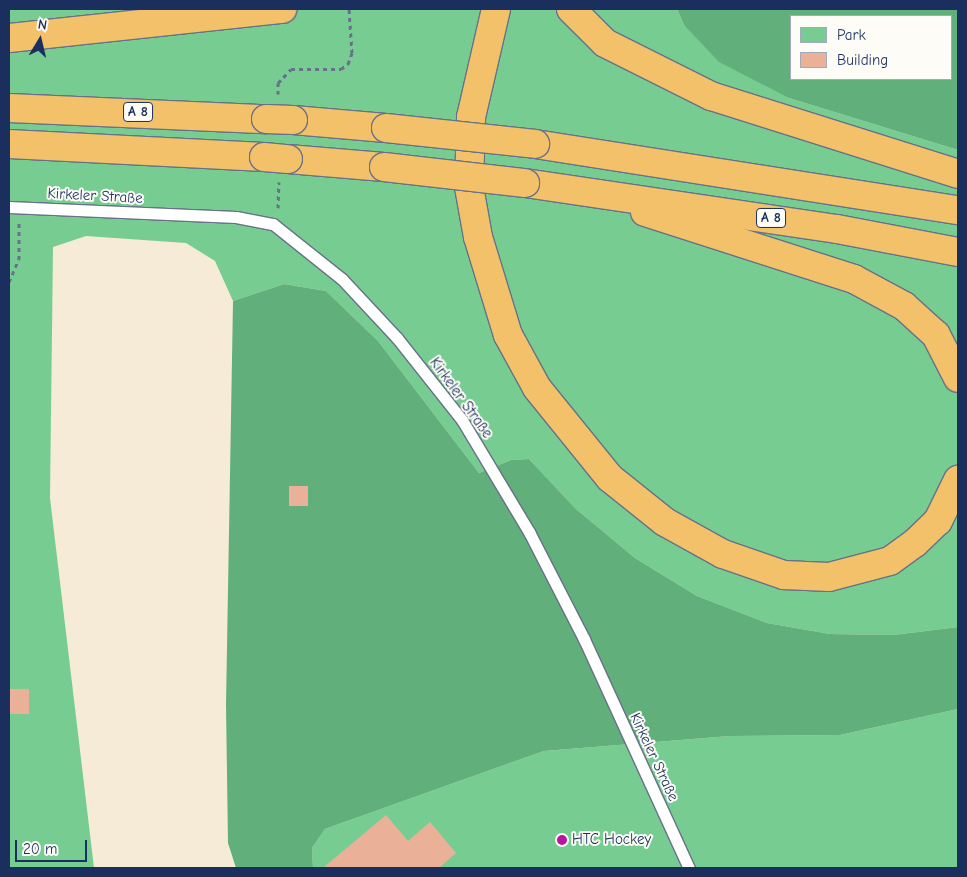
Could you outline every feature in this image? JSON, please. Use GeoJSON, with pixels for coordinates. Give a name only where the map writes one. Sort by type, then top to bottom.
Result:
{"type":"FeatureCollection","features":[{"type":"Feature","properties":{"kind":"highway"},"geometry":{"type":"LineString","coordinates":[[9,38],[282,9]]}},
{"type":"Feature","properties":{"kind":"highway"},"geometry":{"type":"LineString","coordinates":[[496,9],[471,117],[469,187],[478,237],[512,342],[537,388],[610,478],[665,522],[723,554],[784,575],[829,577],[890,561],[914,543],[938,521],[958,480]]}},
{"type":"Feature","properties":{"kind":"highway"},"geometry":{"type":"LineString","coordinates":[[571,9],[605,43],[701,92],[958,174]]}},
{"type":"Feature","properties":{"kind":"highway","name":"A 8"},"geometry":{"type":"LineString","coordinates":[[9,108],[293,120],[535,144],[958,210]]}},
{"type":"Feature","properties":{"kind":"highway","name":"A 8"},"geometry":{"type":"LineString","coordinates":[[9,144],[276,158],[384,167],[582,191],[836,229],[958,252]]}},
{"type":"Feature","properties":{"kind":"highway"},"geometry":{"type":"LineString","coordinates":[[582,191],[854,279],[904,306],[936,334],[958,378]]}},
{"type":"Feature","properties":{"kind":"lane","name":"Kirkeler Straße"},"geometry":{"type":"LineString","coordinates":[[14,208],[236,217],[272,224],[342,279],[398,338],[462,420],[529,532],[584,639],[689,868]]}},
{"type":"Feature","properties":{"kind":"path"},"geometry":{"type":"LineString","coordinates":[[349,9],[352,53]]}},
{"type":"Feature","properties":{"kind":"path"},"geometry":{"type":"LineString","coordinates":[[9,282],[18,258],[14,208]]}},
{"type":"Feature","properties":{"kind":"green space"},"geometry":{"type":"Polygon","coordinates":[[[9,9],[677,9],[684,25],[789,98],[958,150],[958,627],[893,635],[830,634],[767,623],[697,596],[635,558],[576,509],[529,459],[511,460],[479,473],[378,341],[326,291],[284,284],[233,301],[215,261],[186,243],[86,236],[53,247],[50,498],[94,868],[9,868],[9,9]]]}},
{"type":"Feature","properties":{"kind":"green space"},"geometry":{"type":"Polygon","coordinates":[[[677,9],[958,9],[958,150],[789,98],[719,62],[684,25],[677,9]]]}},
{"type":"Feature","properties":{"kind":"green space"},"geometry":{"type":"Polygon","coordinates":[[[284,284],[326,291],[378,341],[479,473],[511,460],[529,459],[576,509],[635,558],[697,596],[767,623],[830,634],[893,635],[958,627],[958,709],[840,735],[730,736],[544,751],[325,829],[312,848],[313,868],[236,868],[228,843],[226,705],[233,301],[284,284]]]}},
{"type":"Feature","properties":{"kind":"green space"},"geometry":{"type":"Polygon","coordinates":[[[958,709],[958,868],[313,868],[312,848],[325,829],[544,751],[730,736],[840,735],[958,709]]]}},
{"type":"Feature","properties":{"kind":"building"},"geometry":{"type":"Polygon","coordinates":[[[289,486],[308,486],[308,506],[289,506],[289,486]]]}},
{"type":"Feature","properties":{"kind":"building"},"geometry":{"type":"Polygon","coordinates":[[[9,689],[29,689],[29,714],[9,714],[9,689]]]}},
{"type":"Feature","properties":{"kind":"building"},"geometry":{"type":"Polygon","coordinates":[[[386,815],[408,841],[430,822],[456,853],[439,868],[323,868],[386,815]]]}},
{"type":"Feature","properties":{"kind":"place","name":"HTC Hockey"},"geometry":{"type":"Point","coordinates":[562,840]}}]}
